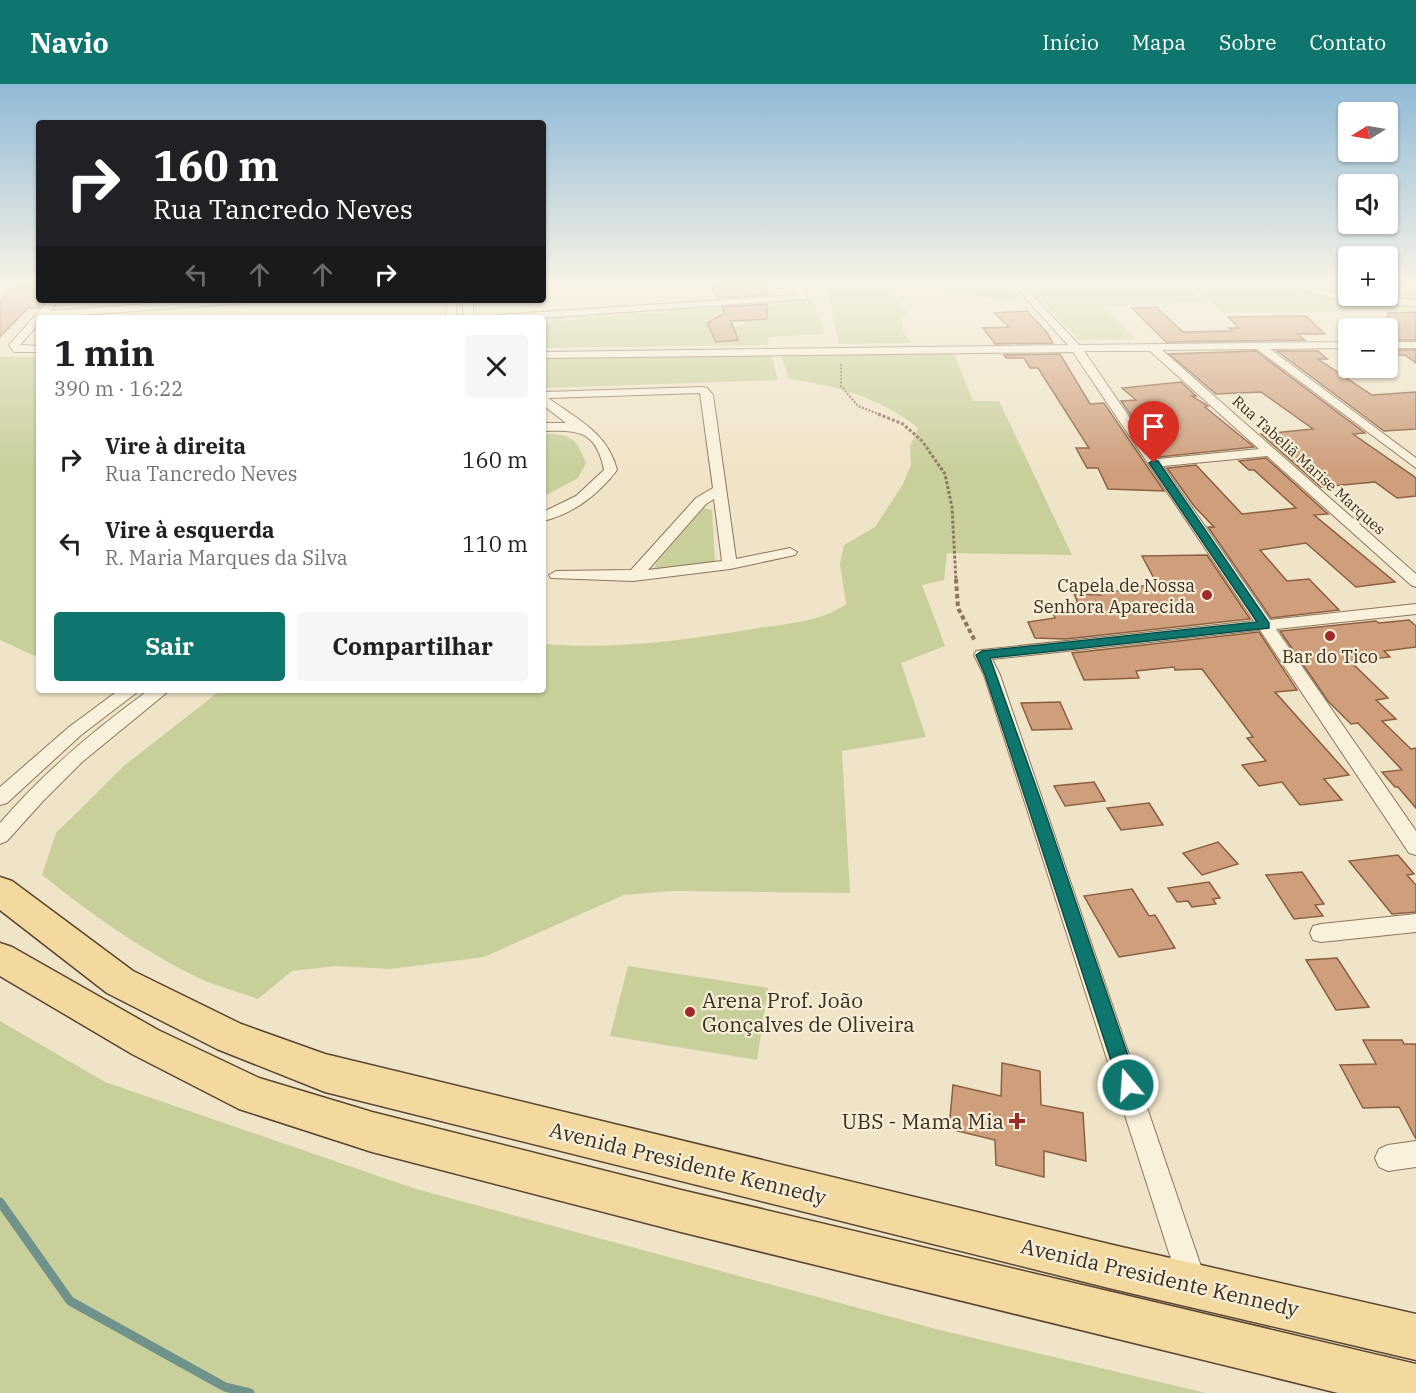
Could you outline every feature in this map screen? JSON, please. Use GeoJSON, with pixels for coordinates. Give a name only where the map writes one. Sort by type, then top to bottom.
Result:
{"type":"FeatureCollection","features":[{"type":"Feature","properties":{"kind":"main road","name":"Avenida Presidente Kennedy"},"geometry":{"type":"LineString","coordinates":[[0,891],[120,982],[230,1037],[326,1073],[1194,1286],[1416,1337]]}},
{"type":"Feature","properties":{"kind":"main road"},"geometry":{"type":"LineString","coordinates":[[0,958],[145,1042],[253,1095],[372,1132],[681,1211],[1416,1388]]}},
{"type":"Feature","properties":{"kind":"street"},"geometry":{"type":"LineString","coordinates":[[14,345],[18,350],[36,349]]}},
{"type":"Feature","properties":{"kind":"street"},"geometry":{"type":"LineString","coordinates":[[1073,345],[1416,847]]}},
{"type":"Feature","properties":{"kind":"street"},"geometry":{"type":"LineString","coordinates":[[546,355],[1338,345]]}},
{"type":"Feature","properties":{"kind":"street"},"geometry":{"type":"LineString","coordinates":[[1259,346],[1416,464]]}},
{"type":"Feature","properties":{"kind":"street","name":"Rua Tabeliã Marise Marques"},"geometry":{"type":"LineString","coordinates":[[1152,348],[1416,582]]}},
{"type":"Feature","properties":{"kind":"street"},"geometry":{"type":"LineString","coordinates":[[546,395],[703,390],[707,395],[730,565]]}},
{"type":"Feature","properties":{"kind":"street"},"geometry":{"type":"LineString","coordinates":[[546,402],[595,438],[607,453],[610,470],[597,488],[559,511],[546,516]]}},
{"type":"Feature","properties":{"kind":"street"},"geometry":{"type":"LineString","coordinates":[[546,427],[578,426]]}},
{"type":"Feature","properties":{"kind":"street"},"geometry":{"type":"LineString","coordinates":[[1154,463],[1270,452]]}},
{"type":"Feature","properties":{"kind":"street"},"geometry":{"type":"LineString","coordinates":[[633,577],[701,501],[720,490]]}},
{"type":"Feature","properties":{"kind":"street"},"geometry":{"type":"LineString","coordinates":[[556,575],[633,577],[690,572],[790,552]]}},
{"type":"Feature","properties":{"kind":"street"},"geometry":{"type":"LineString","coordinates":[[1194,1286],[992,675],[982,655],[1416,609]]}},
{"type":"Feature","properties":{"kind":"street"},"geometry":{"type":"LineString","coordinates":[[0,798],[75,731],[127,693]]}},
{"type":"Feature","properties":{"kind":"street"},"geometry":{"type":"LineString","coordinates":[[0,836],[23,808],[62,770],[157,693]]}},
{"type":"Feature","properties":{"kind":"street"},"geometry":{"type":"LineString","coordinates":[[1321,933],[1416,922]]}},
{"type":"Feature","properties":{"kind":"street"},"geometry":{"type":"LineString","coordinates":[[1388,1158],[1416,1154]]}},
{"type":"Feature","properties":{"kind":"path"},"geometry":{"type":"LineString","coordinates":[[841,351],[840,386],[858,406],[903,424],[922,441],[945,474],[952,507],[958,608],[982,655]]}},
{"type":"Feature","properties":{"kind":"green space"},"geometry":{"type":"Polygon","coordinates":[[[546,345],[762,345],[546,348],[546,345]]]}},
{"type":"Feature","properties":{"kind":"green space"},"geometry":{"type":"Polygon","coordinates":[[[954,353],[973,401],[999,401],[1072,555],[947,553],[944,580],[922,585],[945,646],[901,663],[926,737],[842,751],[850,893],[672,891],[624,895],[484,957],[390,969],[335,966],[292,971],[258,999],[215,985],[159,957],[99,918],[42,875],[56,833],[125,765],[217,693],[546,693],[546,644],[597,646],[678,640],[793,623],[816,618],[846,604],[840,564],[844,545],[875,527],[903,484],[911,465],[910,446],[918,428],[873,401],[840,389],[789,379],[781,356],[954,353]]]}},
{"type":"Feature","properties":{"kind":"green space"},"geometry":{"type":"Polygon","coordinates":[[[771,354],[778,380],[546,388],[546,357],[771,354]]]}},
{"type":"Feature","properties":{"kind":"green space"},"geometry":{"type":"Polygon","coordinates":[[[0,357],[36,357],[36,657],[0,640],[0,357]]]}},
{"type":"Feature","properties":{"kind":"green space"},"geometry":{"type":"Polygon","coordinates":[[[546,434],[566,436],[575,442],[586,463],[578,478],[546,495],[546,434]]]}},
{"type":"Feature","properties":{"kind":"green space"},"geometry":{"type":"Polygon","coordinates":[[[704,508],[712,510],[715,563],[654,569],[657,562],[704,508]]]}},
{"type":"Feature","properties":{"kind":"green space","name":"Arena Prof. João Gonçalves de Oliveira"},"geometry":{"type":"Polygon","coordinates":[[[628,966],[768,988],[757,1060],[610,1036],[628,966]]]}},
{"type":"Feature","properties":{"kind":"green space"},"geometry":{"type":"Polygon","coordinates":[[[0,1021],[105,1082],[416,1189],[940,1330],[1206,1393],[0,1393],[0,1021]]]}},
{"type":"Feature","properties":{"kind":"building"},"geometry":{"type":"Polygon","coordinates":[[[1398,350],[1416,350],[1416,363],[1405,355],[1398,355],[1398,350]]]}},
{"type":"Feature","properties":{"kind":"building"},"geometry":{"type":"Polygon","coordinates":[[[1256,351],[1365,433],[1353,434],[1416,478],[1416,496],[1397,498],[1375,482],[1321,487],[1261,434],[1313,429],[1261,392],[1216,394],[1169,354],[1256,351]]]}},
{"type":"Feature","properties":{"kind":"building"},"geometry":{"type":"Polygon","coordinates":[[[1277,351],[1318,351],[1327,359],[1318,359],[1338,372],[1338,378],[1346,378],[1372,395],[1416,392],[1416,429],[1384,431],[1277,351]]]}},
{"type":"Feature","properties":{"kind":"building"},"geometry":{"type":"Polygon","coordinates":[[[1060,354],[1090,404],[1104,403],[1164,491],[1108,489],[1098,468],[1087,468],[1076,448],[1089,448],[1038,368],[1030,368],[1024,358],[1006,358],[1004,355],[1060,354]]]}},
{"type":"Feature","properties":{"kind":"building"},"geometry":{"type":"Polygon","coordinates":[[[1181,382],[1196,396],[1192,396],[1208,406],[1205,407],[1254,447],[1159,457],[1121,401],[1136,400],[1122,388],[1181,382]]]}},
{"type":"Feature","properties":{"kind":"building"},"geometry":{"type":"Polygon","coordinates":[[[1266,458],[1328,514],[1314,515],[1395,582],[1356,587],[1306,543],[1260,550],[1287,581],[1309,579],[1339,610],[1271,618],[1208,527],[1214,527],[1194,506],[1167,468],[1196,465],[1242,514],[1296,508],[1254,470],[1249,470],[1239,461],[1266,458]]]}},
{"type":"Feature","properties":{"kind":"building"},"geometry":{"type":"Polygon","coordinates":[[[1207,555],[1250,619],[1065,639],[1035,638],[1028,622],[1055,618],[1049,603],[1078,603],[1074,594],[1101,595],[1100,591],[1126,591],[1123,586],[1158,586],[1142,556],[1207,555]]]}},
{"type":"Feature","properties":{"kind":"building"},"geometry":{"type":"Polygon","coordinates":[[[1409,620],[1416,626],[1416,647],[1384,651],[1390,657],[1350,661],[1388,698],[1376,700],[1396,719],[1382,721],[1411,749],[1416,748],[1416,808],[1382,772],[1402,770],[1358,723],[1351,724],[1328,701],[1280,631],[1376,621],[1379,623],[1409,620]]]}},
{"type":"Feature","properties":{"kind":"building"},"geometry":{"type":"Polygon","coordinates":[[[1259,632],[1297,690],[1275,692],[1349,775],[1324,779],[1342,800],[1300,805],[1282,782],[1259,786],[1242,765],[1266,761],[1247,738],[1253,737],[1202,669],[1175,670],[1174,667],[1136,671],[1139,678],[1084,680],[1072,653],[1259,632]]]}},
{"type":"Feature","properties":{"kind":"building"},"geometry":{"type":"Polygon","coordinates":[[[1060,702],[1072,729],[1032,730],[1021,703],[1060,702]]]}},
{"type":"Feature","properties":{"kind":"building"},"geometry":{"type":"Polygon","coordinates":[[[1094,782],[1105,801],[1065,806],[1054,786],[1094,782]]]}},
{"type":"Feature","properties":{"kind":"building"},"geometry":{"type":"Polygon","coordinates":[[[1149,803],[1163,825],[1121,830],[1107,808],[1149,803]]]}},
{"type":"Feature","properties":{"kind":"building"},"geometry":{"type":"Polygon","coordinates":[[[1218,842],[1238,864],[1202,875],[1183,853],[1218,842]]]}},
{"type":"Feature","properties":{"kind":"building"},"geometry":{"type":"Polygon","coordinates":[[[1398,855],[1414,874],[1407,875],[1416,885],[1416,912],[1392,914],[1349,861],[1398,855]]]}},
{"type":"Feature","properties":{"kind":"building"},"geometry":{"type":"Polygon","coordinates":[[[1302,872],[1324,904],[1315,905],[1323,916],[1294,919],[1266,875],[1302,872]]]}},
{"type":"Feature","properties":{"kind":"building"},"geometry":{"type":"Polygon","coordinates":[[[1209,882],[1220,898],[1213,899],[1216,904],[1192,907],[1188,901],[1177,902],[1168,888],[1209,882]]]}},
{"type":"Feature","properties":{"kind":"building"},"geometry":{"type":"Polygon","coordinates":[[[1132,889],[1149,916],[1155,915],[1175,948],[1119,957],[1084,896],[1132,889]]]}},
{"type":"Feature","properties":{"kind":"building"},"geometry":{"type":"Polygon","coordinates":[[[1337,958],[1369,1007],[1336,1010],[1306,960],[1337,958]]]}},
{"type":"Feature","properties":{"kind":"building"},"geometry":{"type":"Polygon","coordinates":[[[1363,1040],[1402,1040],[1404,1044],[1416,1044],[1416,1139],[1399,1107],[1363,1108],[1340,1065],[1376,1064],[1363,1040]]]}},
{"type":"Feature","properties":{"kind":"building","name":"UBS - Mama Mia"},"geometry":{"type":"Polygon","coordinates":[[[1002,1063],[1040,1071],[1041,1105],[1083,1113],[1086,1161],[1044,1151],[1044,1177],[996,1165],[995,1140],[949,1129],[953,1085],[1001,1096],[1002,1063]]]}},
{"type":"Feature","properties":{"kind":"waterway"},"geometry":{"type":"LineString","coordinates":[[0,1202],[70,1301],[225,1387],[250,1393]]}},
{"type":"Feature","properties":{"kind":"place","name":"Capela de Nossa Senhora Aparecida"},"geometry":{"type":"Point","coordinates":[1207,595]}},
{"type":"Feature","properties":{"kind":"place","name":"Bar do Tico"},"geometry":{"type":"Point","coordinates":[1330,636]}},
{"type":"Feature","properties":{"kind":"place","name":"Arena Prof. João Gonçalves de Oliveira"},"geometry":{"type":"Point","coordinates":[690,1012]}},
{"type":"Feature","properties":{"kind":"place","name":"UBS - Mama Mia"},"geometry":{"type":"Point","coordinates":[1017,1121]}},
{"type":"Feature","properties":{"kind":"route"},"geometry":{"type":"LineString","coordinates":[[1128,1085],[992,675],[982,655],[1265,625],[1154,463]]}}]}
